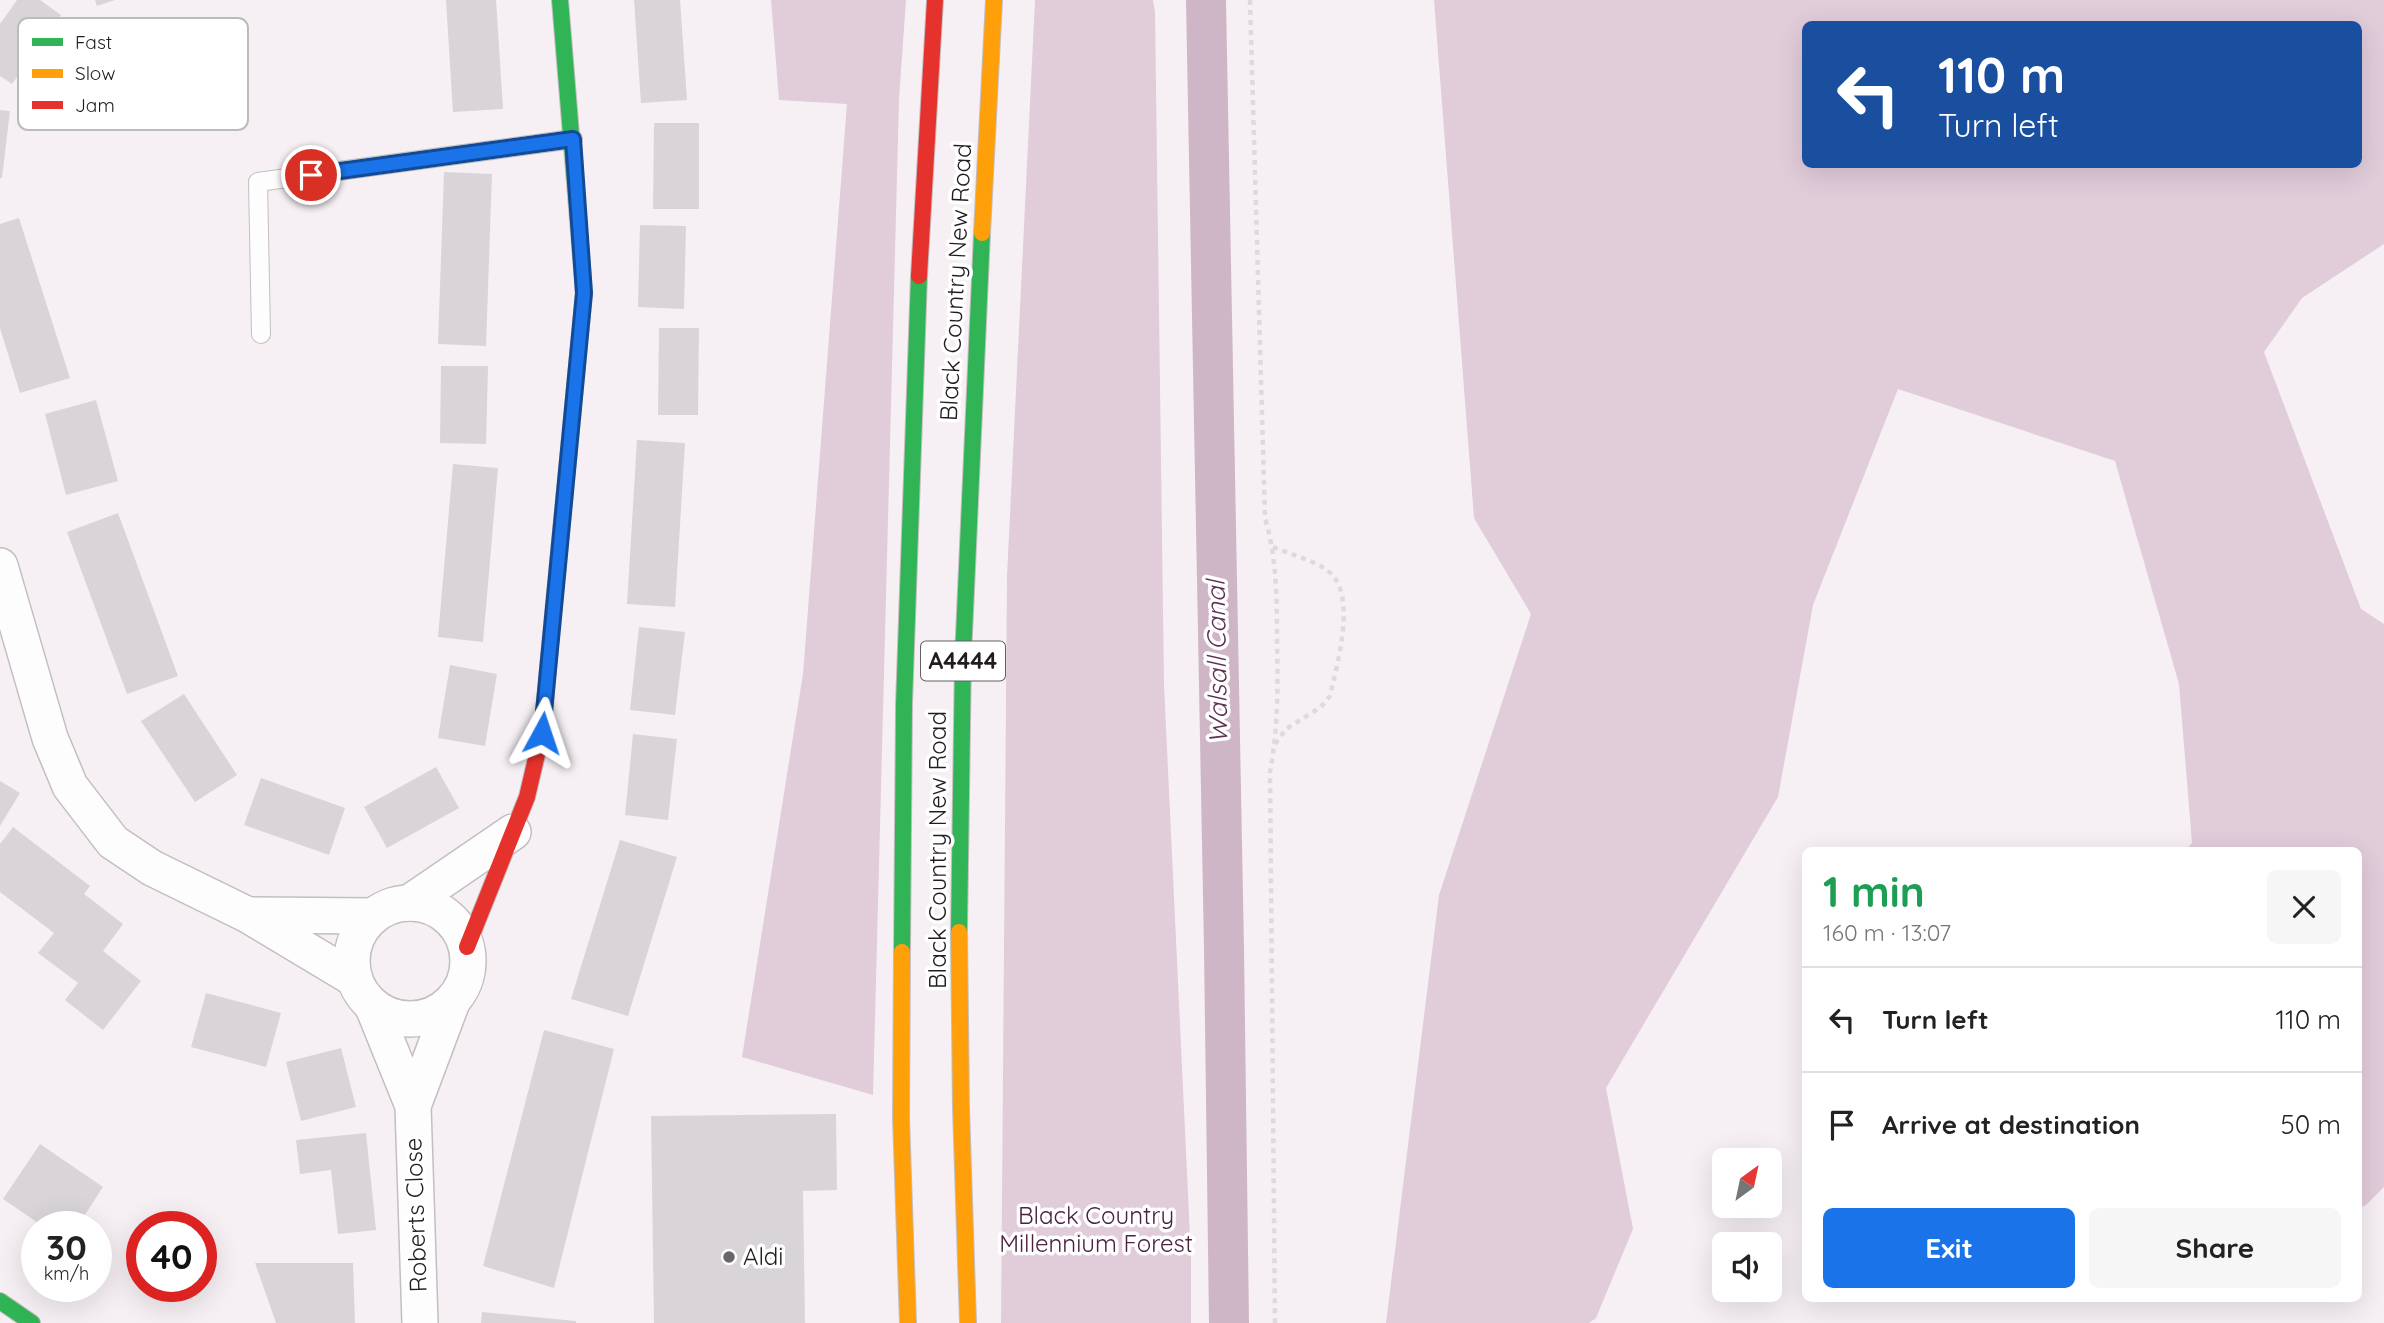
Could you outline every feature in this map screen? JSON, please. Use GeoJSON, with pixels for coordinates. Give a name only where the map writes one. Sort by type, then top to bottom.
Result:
{"type":"FeatureCollection","features":[{"type":"Feature","properties":{"kind":"main road"},"geometry":{"type":"LineString","coordinates":[[467,947],[527,797],[542,733],[584,293],[560,0]]}},
{"type":"Feature","properties":{"kind":"main road","name":"Black Country New Road"},"geometry":{"type":"LineString","coordinates":[[908,1323],[901,1118],[904,704],[920,244],[935,0]]}},
{"type":"Feature","properties":{"kind":"main road","name":"Black Country New Road"},"geometry":{"type":"LineString","coordinates":[[968,1323],[960,1121],[960,753],[968,487],[994,0]]}},
{"type":"Feature","properties":{"kind":"main road"},"geometry":{"type":"LineString","coordinates":[[0,1301],[32,1323]]}},
{"type":"Feature","properties":{"kind":"street"},"geometry":{"type":"LineString","coordinates":[[0,566],[50,738],[70,786],[113,842],[152,868],[248,915],[353,978]]}},
{"type":"Feature","properties":{"kind":"street"},"geometry":{"type":"LineString","coordinates":[[409,902],[513,832]]}},
{"type":"Feature","properties":{"kind":"street"},"geometry":{"type":"LineString","coordinates":[[409,902],[426,905],[444,914],[458,928],[467,947],[468,966],[464,985],[452,1002],[434,1015],[413,1020],[391,1017],[373,1007],[361,994],[353,978],[351,956],[358,934],[372,916],[389,906],[409,902]]}},
{"type":"Feature","properties":{"kind":"street"},"geometry":{"type":"LineString","coordinates":[[248,915],[372,916]]}},
{"type":"Feature","properties":{"kind":"street","name":"Roberts Close"},"geometry":{"type":"LineString","coordinates":[[412,1106],[452,1002]]}},
{"type":"Feature","properties":{"kind":"street","name":"Roberts Close"},"geometry":{"type":"LineString","coordinates":[[373,1007],[412,1106],[420,1323]]}},
{"type":"Feature","properties":{"kind":"lane"},"geometry":{"type":"LineString","coordinates":[[261,334],[258,182],[573,139]]}},
{"type":"Feature","properties":{"kind":"path"},"geometry":{"type":"LineString","coordinates":[[1250,0],[1265,518],[1273,547],[1277,644],[1278,700],[1275,744],[1269,772],[1275,1323]]}},
{"type":"Feature","properties":{"kind":"path"},"geometry":{"type":"LineString","coordinates":[[1273,547],[1329,571],[1341,588],[1345,606],[1330,696],[1321,707],[1286,729],[1275,744]]}},
{"type":"Feature","properties":{"kind":"green space"},"geometry":{"type":"Polygon","coordinates":[[[771,0],[906,0],[899,99],[873,1095],[742,1057],[803,674],[847,104],[779,100],[771,0]]]}},
{"type":"Feature","properties":{"kind":"green space","name":"Black Country Millennium Forest"},"geometry":{"type":"Polygon","coordinates":[[[1035,0],[1153,0],[1155,12],[1164,685],[1191,1258],[1191,1323],[1001,1323],[1007,576],[1035,0]]]}},
{"type":"Feature","properties":{"kind":"green space"},"geometry":{"type":"Polygon","coordinates":[[[1434,0],[2384,0],[2384,244],[2302,298],[2264,352],[2361,609],[2384,624],[2384,1187],[2366,1205],[2362,1207],[2362,847],[2188,847],[2192,843],[2179,684],[2115,461],[1898,389],[1813,605],[1778,797],[1606,1088],[1633,1229],[1596,1318],[1589,1323],[1386,1323],[1439,895],[1531,614],[1474,518],[1434,0]]]}},
{"type":"Feature","properties":{"kind":"building"},"geometry":{"type":"Polygon","coordinates":[[[17,0],[40,0],[61,15],[59,18],[18,18],[18,76],[12,84],[0,76],[0,24],[17,0]]]}},
{"type":"Feature","properties":{"kind":"building"},"geometry":{"type":"Polygon","coordinates":[[[95,0],[115,0],[97,6],[95,0]]]}},
{"type":"Feature","properties":{"kind":"building"},"geometry":{"type":"Polygon","coordinates":[[[446,0],[496,0],[503,109],[453,112],[446,0]]]}},
{"type":"Feature","properties":{"kind":"building"},"geometry":{"type":"Polygon","coordinates":[[[634,0],[680,0],[687,100],[641,103],[634,0]]]}},
{"type":"Feature","properties":{"kind":"building"},"geometry":{"type":"Polygon","coordinates":[[[0,110],[10,111],[2,178],[0,178],[0,110]]]}},
{"type":"Feature","properties":{"kind":"building"},"geometry":{"type":"Polygon","coordinates":[[[654,123],[699,123],[699,209],[653,209],[654,123]]]}},
{"type":"Feature","properties":{"kind":"building"},"geometry":{"type":"Polygon","coordinates":[[[444,172],[492,174],[486,346],[438,344],[444,172]]]}},
{"type":"Feature","properties":{"kind":"building"},"geometry":{"type":"Polygon","coordinates":[[[19,218],[70,378],[20,393],[0,328],[0,224],[19,218]]]}},
{"type":"Feature","properties":{"kind":"building"},"geometry":{"type":"Polygon","coordinates":[[[640,225],[686,226],[684,309],[638,307],[640,225]]]}},
{"type":"Feature","properties":{"kind":"building"},"geometry":{"type":"Polygon","coordinates":[[[659,328],[699,328],[698,415],[658,415],[659,328]]]}},
{"type":"Feature","properties":{"kind":"building"},"geometry":{"type":"Polygon","coordinates":[[[441,366],[488,366],[486,444],[440,443],[441,366]]]}},
{"type":"Feature","properties":{"kind":"building"},"geometry":{"type":"Polygon","coordinates":[[[96,400],[118,481],[66,495],[45,414],[96,400]]]}},
{"type":"Feature","properties":{"kind":"building"},"geometry":{"type":"Polygon","coordinates":[[[637,440],[685,443],[675,607],[627,604],[637,440]]]}},
{"type":"Feature","properties":{"kind":"building"},"geometry":{"type":"Polygon","coordinates":[[[453,464],[498,468],[483,642],[438,637],[453,464]]]}},
{"type":"Feature","properties":{"kind":"building"},"geometry":{"type":"Polygon","coordinates":[[[118,513],[178,676],[127,694],[67,532],[118,513]]]}},
{"type":"Feature","properties":{"kind":"building"},"geometry":{"type":"Polygon","coordinates":[[[639,627],[685,632],[675,715],[630,710],[639,627]]]}},
{"type":"Feature","properties":{"kind":"building"},"geometry":{"type":"Polygon","coordinates":[[[450,665],[497,674],[485,746],[438,738],[450,665]]]}},
{"type":"Feature","properties":{"kind":"building"},"geometry":{"type":"Polygon","coordinates":[[[184,694],[237,775],[195,802],[141,721],[184,694]]]}},
{"type":"Feature","properties":{"kind":"building"},"geometry":{"type":"Polygon","coordinates":[[[633,734],[677,739],[668,820],[625,815],[633,734]]]}},
{"type":"Feature","properties":{"kind":"building"},"geometry":{"type":"Polygon","coordinates":[[[436,767],[459,808],[387,848],[364,807],[436,767]]]}},
{"type":"Feature","properties":{"kind":"building"},"geometry":{"type":"Polygon","coordinates":[[[261,778],[345,808],[329,855],[244,825],[261,778]]]}},
{"type":"Feature","properties":{"kind":"building"},"geometry":{"type":"Polygon","coordinates":[[[0,781],[20,793],[0,826],[0,781]]]}},
{"type":"Feature","properties":{"kind":"building"},"geometry":{"type":"Polygon","coordinates":[[[13,827],[90,886],[84,894],[123,924],[103,951],[141,981],[103,1030],[65,1000],[78,983],[38,953],[54,933],[0,892],[0,844],[13,827]]]}},
{"type":"Feature","properties":{"kind":"building"},"geometry":{"type":"Polygon","coordinates":[[[620,840],[677,857],[628,1016],[571,999],[620,840]]]}},
{"type":"Feature","properties":{"kind":"building"},"geometry":{"type":"Polygon","coordinates":[[[206,993],[281,1013],[266,1067],[191,1047],[206,993]]]}},
{"type":"Feature","properties":{"kind":"building"},"geometry":{"type":"Polygon","coordinates":[[[544,1030],[614,1049],[554,1288],[483,1266],[544,1030]]]}},
{"type":"Feature","properties":{"kind":"building"},"geometry":{"type":"Polygon","coordinates":[[[341,1048],[356,1107],[301,1121],[286,1062],[341,1048]]]}},
{"type":"Feature","properties":{"kind":"building","name":"Aldi"},"geometry":{"type":"Polygon","coordinates":[[[836,1114],[837,1190],[803,1191],[805,1323],[654,1323],[651,1116],[836,1114]]]}},
{"type":"Feature","properties":{"kind":"building"},"geometry":{"type":"Polygon","coordinates":[[[366,1133],[376,1230],[338,1234],[331,1170],[300,1174],[296,1140],[366,1133]]]}},
{"type":"Feature","properties":{"kind":"building"},"geometry":{"type":"Polygon","coordinates":[[[40,1144],[103,1187],[87,1211],[21,1211],[3,1199],[40,1144]]]}},
{"type":"Feature","properties":{"kind":"building"},"geometry":{"type":"Polygon","coordinates":[[[255,1263],[353,1263],[355,1323],[276,1323],[255,1263]]]}},
{"type":"Feature","properties":{"kind":"building"},"geometry":{"type":"Polygon","coordinates":[[[482,1312],[576,1321],[576,1323],[481,1323],[482,1312]]]}},
{"type":"Feature","properties":{"kind":"waterway","name":"Walsall Canal"},"geometry":{"type":"LineString","coordinates":[[1206,0],[1229,1323]]}},
{"type":"Feature","properties":{"kind":"traffic: fast"},"geometry":{"type":"LineString","coordinates":[[553,614],[584,293],[560,0]]}},
{"type":"Feature","properties":{"kind":"traffic: fast"},"geometry":{"type":"LineString","coordinates":[[959,932],[963,657],[982,233]]}},
{"type":"Feature","properties":{"kind":"traffic: fast"},"geometry":{"type":"LineString","coordinates":[[902,952],[904,704],[919,276]]}},
{"type":"Feature","properties":{"kind":"traffic: fast"},"geometry":{"type":"LineString","coordinates":[[0,1301],[32,1323]]}},
{"type":"Feature","properties":{"kind":"traffic: slow"},"geometry":{"type":"LineString","coordinates":[[982,233],[994,0]]}},
{"type":"Feature","properties":{"kind":"traffic: slow"},"geometry":{"type":"LineString","coordinates":[[959,932],[968,1323]]}},
{"type":"Feature","properties":{"kind":"traffic: slow"},"geometry":{"type":"LineString","coordinates":[[902,952],[901,1118],[908,1323]]}},
{"type":"Feature","properties":{"kind":"traffic: jam"},"geometry":{"type":"LineString","coordinates":[[919,276],[935,0]]}},
{"type":"Feature","properties":{"kind":"traffic: jam"},"geometry":{"type":"LineString","coordinates":[[467,947],[527,797],[542,733],[553,614]]}},
{"type":"Feature","properties":{"kind":"place","name":"Aldi"},"geometry":{"type":"Point","coordinates":[729,1257]}},
{"type":"Feature","properties":{"kind":"route"},"geometry":{"type":"LineString","coordinates":[[311,175],[573,139],[584,293],[542,733]]}}]}
